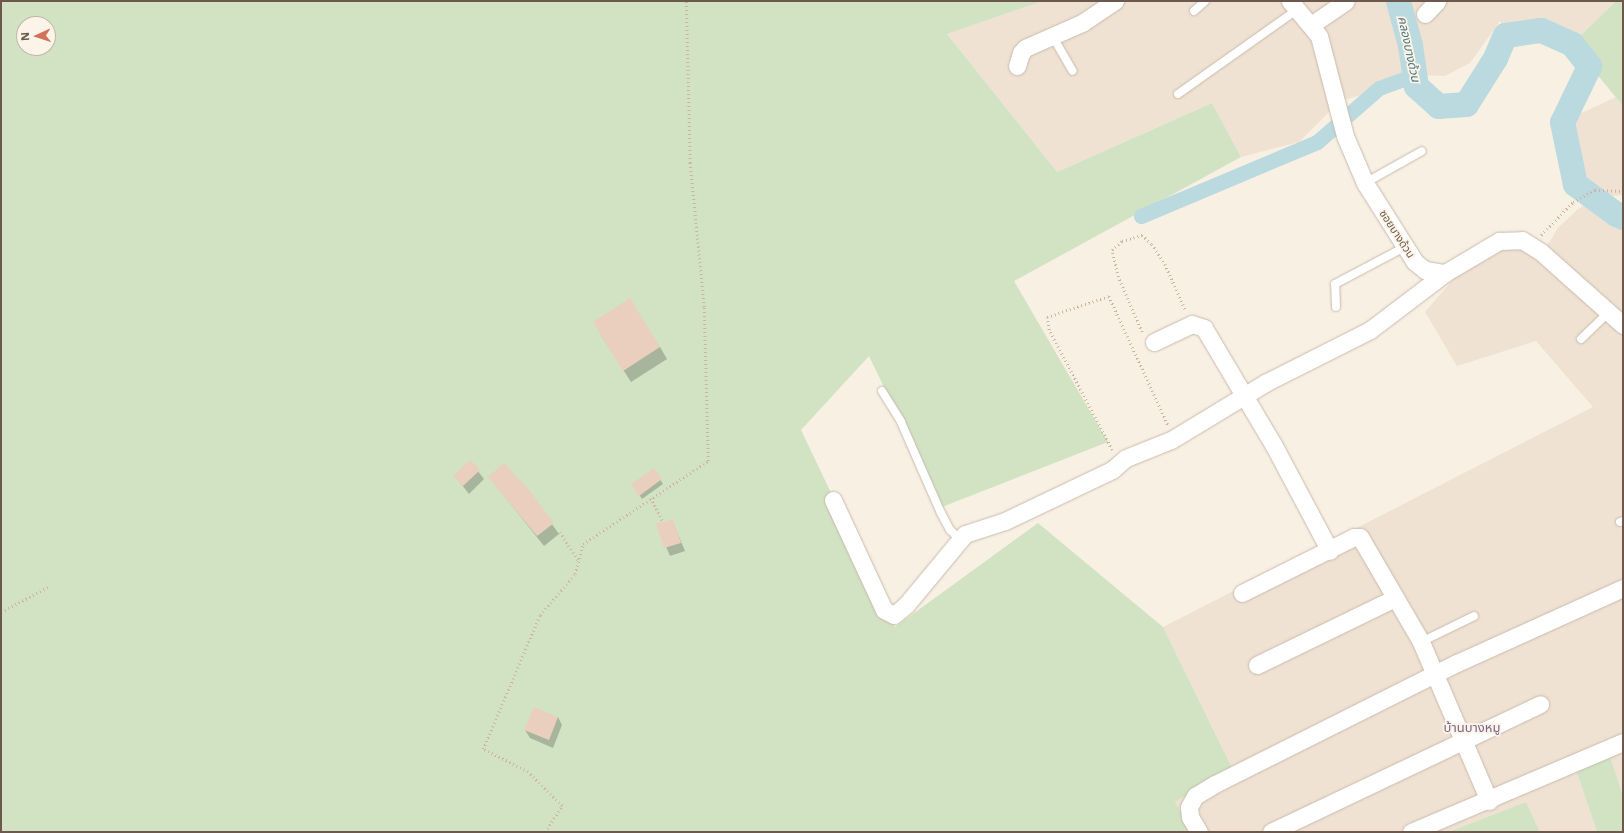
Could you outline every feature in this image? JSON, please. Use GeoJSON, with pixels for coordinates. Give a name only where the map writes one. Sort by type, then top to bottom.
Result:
{"type":"FeatureCollection","features":[{"type":"Feature","properties":{"kind":"street"},"geometry":{"type":"LineString","coordinates":[[1017,66],[1021,53],[1025,48],[1053,37],[1105,10],[1115,1]]}},
{"type":"Feature","properties":{"kind":"street"},"geometry":{"type":"LineString","coordinates":[[1312,25],[1346,1]]}},
{"type":"Feature","properties":{"kind":"street"},"geometry":{"type":"LineString","coordinates":[[1425,14],[1437,1]]}},
{"type":"Feature","properties":{"kind":"street","name":"ซอยบางด้วน"},"geometry":{"type":"LineString","coordinates":[[1294,5],[1312,25],[1324,51],[1345,136],[1365,183],[1404,248],[1425,270],[1445,273]]}},
{"type":"Feature","properties":{"kind":"street"},"geometry":{"type":"LineString","coordinates":[[833,500],[884,610],[890,615],[894,615],[906,605],[960,539],[971,531],[1006,521],[1112,470],[1126,458],[1167,431],[1244,397],[1265,383],[1370,330],[1445,273],[1499,241],[1522,240],[1531,246],[1565,272],[1623,324]]}},
{"type":"Feature","properties":{"kind":"street"},"geometry":{"type":"LineString","coordinates":[[1154,342],[1192,324],[1204,328],[1273,444],[1330,550]]}},
{"type":"Feature","properties":{"kind":"street"},"geometry":{"type":"LineString","coordinates":[[1242,593],[1354,537],[1360,537],[1424,647],[1489,801]]}},
{"type":"Feature","properties":{"kind":"street"},"geometry":{"type":"LineString","coordinates":[[1199,832],[1190,817],[1189,807],[1194,796],[1435,671],[1623,588]]}},
{"type":"Feature","properties":{"kind":"street"},"geometry":{"type":"LineString","coordinates":[[1257,665],[1395,598]]}},
{"type":"Feature","properties":{"kind":"street"},"geometry":{"type":"LineString","coordinates":[[1271,832],[1540,704]]}},
{"type":"Feature","properties":{"kind":"street"},"geometry":{"type":"LineString","coordinates":[[1411,832],[1489,801],[1623,742]]}},
{"type":"Feature","properties":{"kind":"lane"},"geometry":{"type":"LineString","coordinates":[[1194,11],[1205,1]]}},
{"type":"Feature","properties":{"kind":"lane"},"geometry":{"type":"LineString","coordinates":[[1178,94],[1294,5]]}},
{"type":"Feature","properties":{"kind":"lane"},"geometry":{"type":"LineString","coordinates":[[1053,37],[1073,71]]}},
{"type":"Feature","properties":{"kind":"lane"},"geometry":{"type":"LineString","coordinates":[[1365,183],[1422,151]]}},
{"type":"Feature","properties":{"kind":"lane"},"geometry":{"type":"LineString","coordinates":[[1336,307],[1335,284],[1404,248]]}},
{"type":"Feature","properties":{"kind":"lane"},"geometry":{"type":"LineString","coordinates":[[1581,339],[1608,312]]}},
{"type":"Feature","properties":{"kind":"lane"},"geometry":{"type":"LineString","coordinates":[[882,391],[900,422],[944,519],[950,530],[960,539]]}},
{"type":"Feature","properties":{"kind":"lane"},"geometry":{"type":"LineString","coordinates":[[1424,647],[1474,616]]}},
{"type":"Feature","properties":{"kind":"path"},"geometry":{"type":"LineString","coordinates":[[545,832],[562,806],[528,772],[483,749],[540,615],[575,574],[583,544],[708,461],[704,307],[690,163],[686,1]]}},
{"type":"Feature","properties":{"kind":"path"},"geometry":{"type":"LineString","coordinates":[[1531,246],[1561,211],[1573,202],[1594,190],[1623,191]]}},
{"type":"Feature","properties":{"kind":"path"},"geometry":{"type":"LineString","coordinates":[[1154,342],[1148,345],[1118,277],[1112,250],[1122,241],[1142,235],[1152,244],[1165,264],[1192,324]]}},
{"type":"Feature","properties":{"kind":"path"},"geometry":{"type":"LineString","coordinates":[[1119,447],[1112,450],[1049,330],[1047,317],[1109,296],[1167,431]]}},
{"type":"Feature","properties":{"kind":"path"},"geometry":{"type":"LineString","coordinates":[[651,498],[663,522]]}},
{"type":"Feature","properties":{"kind":"path"},"geometry":{"type":"LineString","coordinates":[[560,532],[579,560]]}},
{"type":"Feature","properties":{"kind":"path"},"geometry":{"type":"LineString","coordinates":[[1,612],[50,586]]}},
{"type":"Feature","properties":{"kind":"shaded area"},"geometry":{"type":"Polygon","coordinates":[[[1043,1],[1616,1],[1572,44],[1541,30],[1505,35],[1500,21],[1470,63],[1445,76],[1415,75],[1376,91],[1340,101],[1299,142],[1241,157],[1212,103],[1057,172],[947,34],[1043,1]]]}},
{"type":"Feature","properties":{"kind":"shaded area"},"geometry":{"type":"Polygon","coordinates":[[[1616,97],[1623,106],[1623,195],[1600,197],[1575,184],[1562,122],[1616,97]]]}},
{"type":"Feature","properties":{"kind":"shaded area"},"geometry":{"type":"Polygon","coordinates":[[[1596,199],[1623,217],[1623,796],[1610,756],[1576,770],[1597,832],[1540,832],[1526,802],[1448,832],[1193,832],[1175,802],[1232,768],[1163,627],[1593,407],[1536,341],[1457,366],[1425,312],[1457,275],[1498,249],[1519,245],[1540,257],[1558,228],[1578,209],[1596,199]]]}},
{"type":"Feature","properties":{"kind":"green space"},"geometry":{"type":"Polygon","coordinates":[[[1,1],[1043,1],[947,34],[1057,172],[1212,103],[1241,157],[1014,281],[1108,442],[942,507],[869,356],[801,430],[895,627],[1038,523],[1163,627],[1232,768],[1175,802],[1193,832],[1,832],[1,1]]]}},
{"type":"Feature","properties":{"kind":"green space"},"geometry":{"type":"Polygon","coordinates":[[[1616,1],[1623,1],[1623,106],[1572,44],[1616,1]]]}},
{"type":"Feature","properties":{"kind":"green space"},"geometry":{"type":"Polygon","coordinates":[[[1610,756],[1623,796],[1623,832],[1597,832],[1576,770],[1610,756]]]}},
{"type":"Feature","properties":{"kind":"green space"},"geometry":{"type":"Polygon","coordinates":[[[1526,802],[1540,832],[1448,832],[1526,802]]]}},
{"type":"Feature","properties":{"kind":"building"},"geometry":{"type":"Polygon","coordinates":[[[630,298],[660,347],[623,371],[593,322],[630,298]]]}},
{"type":"Feature","properties":{"kind":"building"},"geometry":{"type":"Polygon","coordinates":[[[470,460],[480,470],[463,486],[453,476],[470,460]]]}},
{"type":"Feature","properties":{"kind":"building"},"geometry":{"type":"Polygon","coordinates":[[[504,463],[529,490],[554,523],[537,536],[488,477],[504,463]]]}},
{"type":"Feature","properties":{"kind":"building"},"geometry":{"type":"Polygon","coordinates":[[[654,468],[662,479],[639,496],[631,484],[654,468]]]}},
{"type":"Feature","properties":{"kind":"building"},"geometry":{"type":"Polygon","coordinates":[[[673,519],[681,543],[664,548],[656,524],[673,519]]]}},
{"type":"Feature","properties":{"kind":"building"},"geometry":{"type":"Polygon","coordinates":[[[534,707],[558,717],[549,740],[524,730],[534,707]]]}},
{"type":"Feature","properties":{"kind":"waterway","name":"คลองบางด้วน"},"geometry":{"type":"LineString","coordinates":[[1398,1],[1410,45],[1416,86],[1438,106],[1466,104],[1495,58],[1505,35],[1541,30],[1572,44],[1589,66],[1562,122],[1575,184],[1616,214],[1623,217]]}},
{"type":"Feature","properties":{"kind":"waterway"},"geometry":{"type":"LineString","coordinates":[[1141,216],[1317,142],[1379,88],[1415,75]]}},
{"type":"Feature","properties":{"kind":"district","name":"บ้านบางหมู"},"geometry":{"type":"Point","coordinates":[1472,727]}}]}
